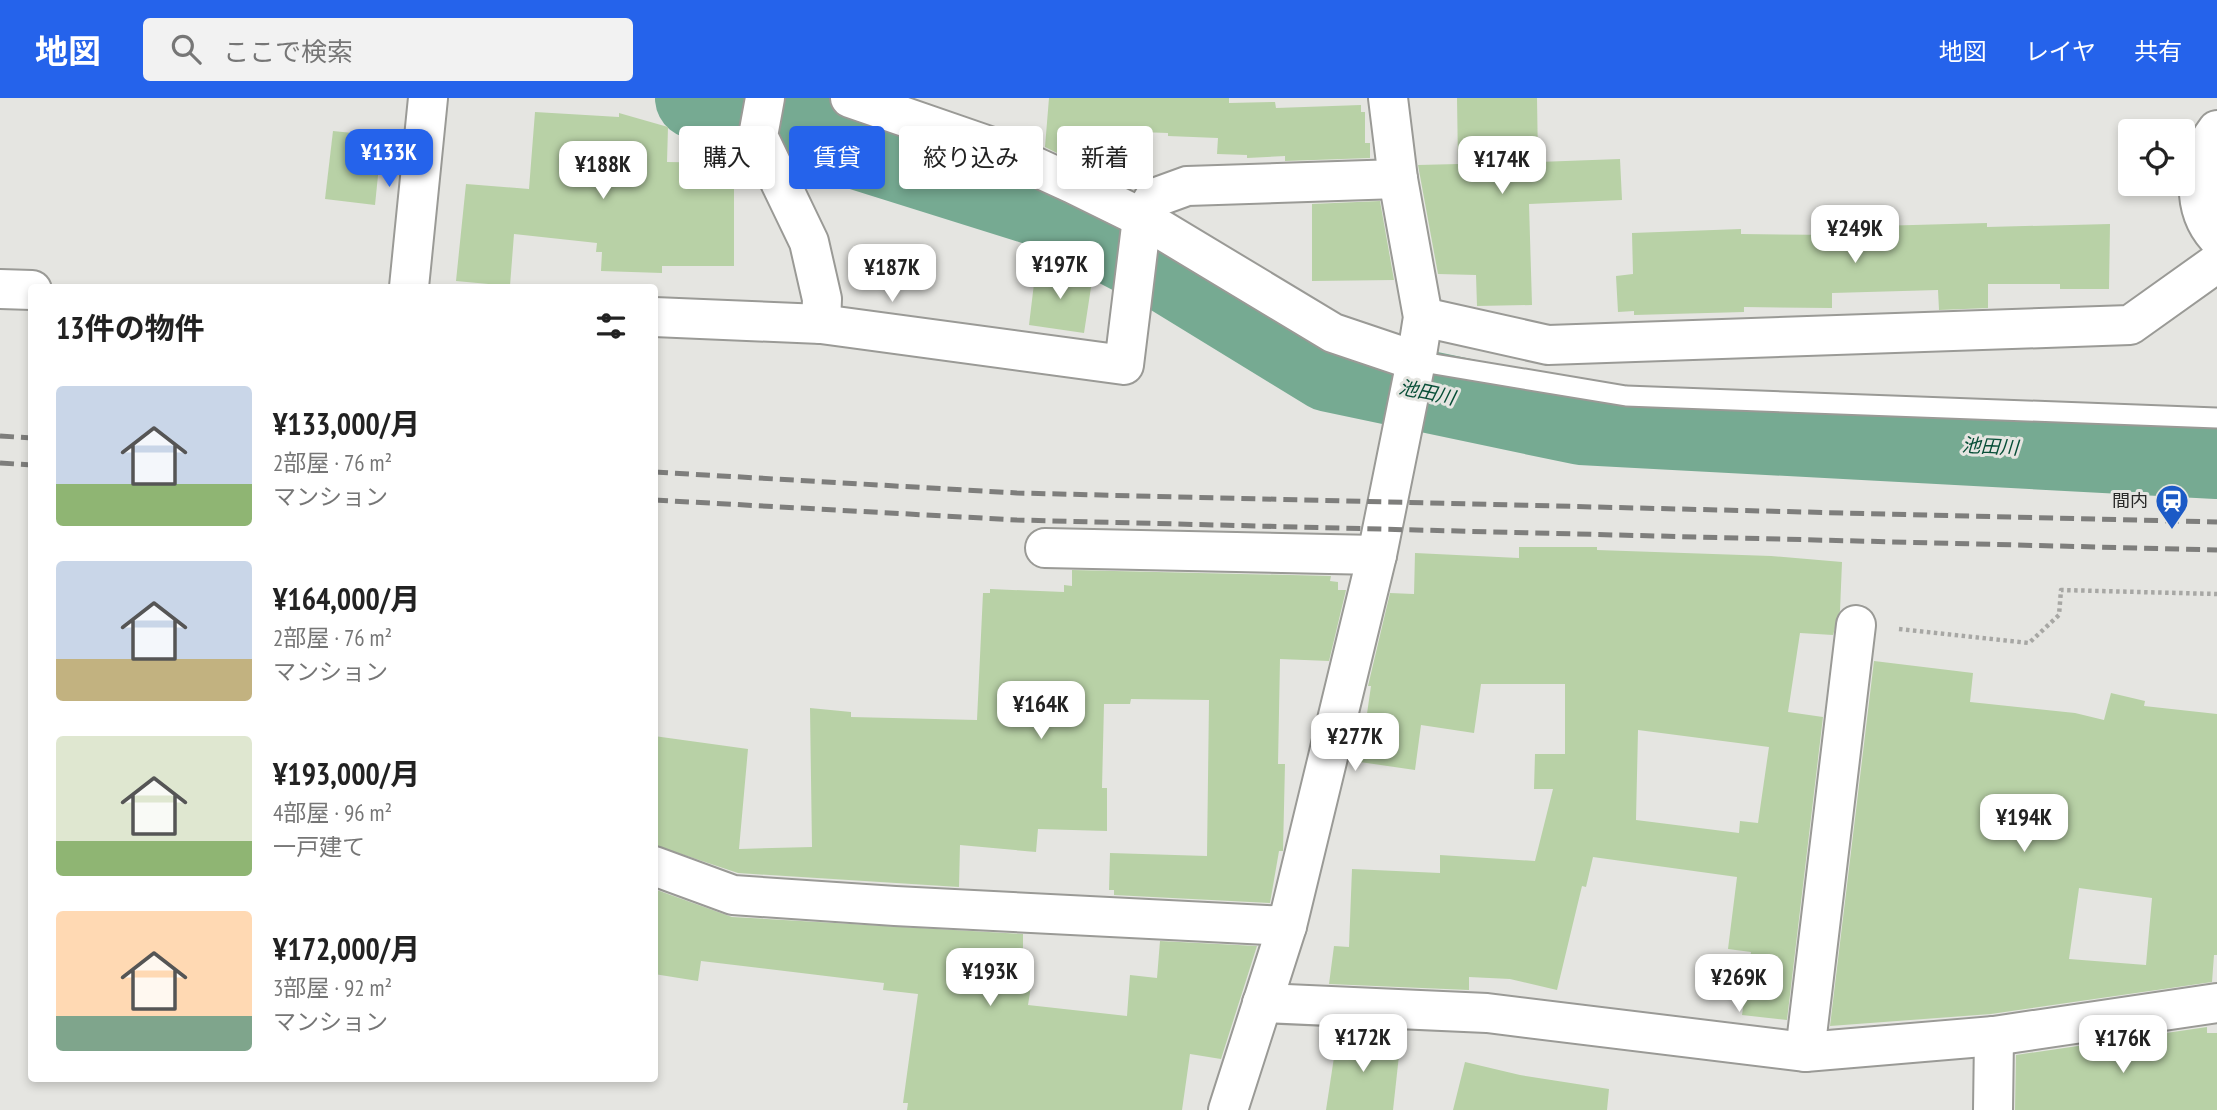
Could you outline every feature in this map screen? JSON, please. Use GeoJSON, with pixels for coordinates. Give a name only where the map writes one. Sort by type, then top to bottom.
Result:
{"type":"FeatureCollection","features":[{"type":"Feature","properties":{"kind":"street"},"geometry":{"type":"LineString","coordinates":[[409,284],[428,98]]}},
{"type":"Feature","properties":{"kind":"street"},"geometry":{"type":"LineString","coordinates":[[765,98],[758,136],[809,242],[822,299],[821,324]]}},
{"type":"Feature","properties":{"kind":"street"},"geometry":{"type":"LineString","coordinates":[[850,98],[992,147],[1142,218],[1334,333],[1416,363]]}},
{"type":"Feature","properties":{"kind":"street"},"geometry":{"type":"LineString","coordinates":[[1228,1110],[1287,926],[1377,555],[1416,363],[1423,317],[1398,179],[1388,98]]}},
{"type":"Feature","properties":{"kind":"street"},"geometry":{"type":"LineString","coordinates":[[2217,130],[2208,142],[2199,171],[2200,201],[2210,230],[2217,237]]}},
{"type":"Feature","properties":{"kind":"street"},"geometry":{"type":"LineString","coordinates":[[658,317],[821,324],[1124,365],[1142,218],[1154,198],[1187,186],[1398,179]]}},
{"type":"Feature","properties":{"kind":"street"},"geometry":{"type":"LineString","coordinates":[[1423,317],[1548,345],[2130,325],[2217,262]]}},
{"type":"Feature","properties":{"kind":"street"},"geometry":{"type":"LineString","coordinates":[[0,289],[28,290]]}},
{"type":"Feature","properties":{"kind":"street"},"geometry":{"type":"LineString","coordinates":[[1045,548],[1377,555]]}},
{"type":"Feature","properties":{"kind":"street"},"geometry":{"type":"LineString","coordinates":[[1805,1052],[1856,625]]}},
{"type":"Feature","properties":{"kind":"street"},"geometry":{"type":"LineString","coordinates":[[658,867],[733,895],[1287,926]]}},
{"type":"Feature","properties":{"kind":"street"},"geometry":{"type":"LineString","coordinates":[[1262,1003],[1486,1013],[1805,1052],[1994,1036],[2217,1003]]}},
{"type":"Feature","properties":{"kind":"street"},"geometry":{"type":"LineString","coordinates":[[1993,1110],[1994,1036]]}},
{"type":"Feature","properties":{"kind":"lane"},"geometry":{"type":"LineString","coordinates":[[1416,363],[1626,396],[2217,418]]}},
{"type":"Feature","properties":{"kind":"path"},"geometry":{"type":"LineString","coordinates":[[1856,625],[2029,643],[2059,615],[2061,590],[2217,594]]}},
{"type":"Feature","properties":{"kind":"building"},"geometry":{"type":"Polygon","coordinates":[[[1049,98],[1229,98],[1229,103],[1275,102],[1276,108],[1361,105],[1361,112],[1365,112],[1365,143],[1370,143],[1370,158],[1285,161],[1285,156],[1247,158],[1247,155],[1217,154],[1218,138],[1168,136],[1168,133],[1153,132],[1153,126],[1057,126],[1057,153],[1045,147],[1049,98]]]}},
{"type":"Feature","properties":{"kind":"building"},"geometry":{"type":"Polygon","coordinates":[[[1457,98],[1537,98],[1538,162],[1620,159],[1622,200],[1529,204],[1532,305],[1477,306],[1476,275],[1438,274],[1418,165],[1458,164],[1457,98]]]}},
{"type":"Feature","properties":{"kind":"building"},"geometry":{"type":"Polygon","coordinates":[[[535,112],[619,117],[619,113],[668,127],[667,162],[679,162],[679,189],[734,189],[734,266],[662,266],[662,273],[601,271],[602,252],[596,252],[597,243],[514,234],[510,284],[456,281],[466,184],[529,189],[535,112]]]}},
{"type":"Feature","properties":{"kind":"building"},"geometry":{"type":"Polygon","coordinates":[[[333,131],[382,136],[375,205],[325,199],[333,131]]]}},
{"type":"Feature","properties":{"kind":"building"},"geometry":{"type":"Polygon","coordinates":[[[1380,201],[1394,280],[1312,281],[1312,204],[1380,201]]]}},
{"type":"Feature","properties":{"kind":"building"},"geometry":{"type":"Polygon","coordinates":[[[1987,223],[1987,227],[2110,224],[2109,289],[2060,289],[2060,284],[1988,284],[1988,308],[1939,310],[1938,290],[1832,293],[1832,308],[1744,307],[1744,312],[1634,315],[1634,311],[1618,312],[1616,276],[1633,274],[1632,233],[1741,229],[1741,234],[1839,235],[1839,227],[1987,223]]]}},
{"type":"Feature","properties":{"kind":"building"},"geometry":{"type":"Polygon","coordinates":[[[1036,267],[1077,273],[1076,279],[1092,281],[1084,333],[1029,325],[1036,267]]]}},
{"type":"Feature","properties":{"kind":"building"},"geometry":{"type":"Polygon","coordinates":[[[1519,547],[1597,547],[1597,550],[1771,556],[1842,562],[1840,611],[1833,635],[1800,633],[1788,712],[1823,717],[1787,1020],[1742,1015],[1751,952],[1728,949],[1737,877],[1593,857],[1586,887],[1582,886],[1557,990],[1510,979],[1469,977],[1469,990],[1329,984],[1334,946],[1349,947],[1352,869],[1440,873],[1440,855],[1535,861],[1553,789],[1534,789],[1535,754],[1565,754],[1565,684],[1481,684],[1474,733],[1421,725],[1415,770],[1360,762],[1371,686],[1368,686],[1390,593],[1414,594],[1415,553],[1519,558],[1519,547]],[[1638,730],[1636,820],[1739,833],[1740,821],[1758,823],[1769,747],[1638,730]]]}},
{"type":"Feature","properties":{"kind":"building"},"geometry":{"type":"Polygon","coordinates":[[[1072,570],[1331,576],[1330,581],[1338,582],[1338,590],[1346,590],[1329,661],[1280,659],[1278,764],[1285,764],[1283,851],[1279,851],[1270,903],[1114,895],[1114,890],[1109,890],[1110,853],[1207,856],[1209,700],[1131,699],[1130,704],[1104,704],[1102,788],[1107,788],[1107,831],[1038,829],[1036,852],[960,845],[959,887],[738,873],[658,846],[658,737],[748,749],[739,849],[812,847],[810,708],[851,712],[851,717],[977,720],[983,593],[990,593],[990,589],[1064,592],[1064,585],[1072,586],[1072,570]]]}},
{"type":"Feature","properties":{"kind":"building"},"geometry":{"type":"Polygon","coordinates":[[[1874,661],[1973,673],[1970,702],[2075,713],[2104,720],[2111,693],[2145,701],[2144,706],[2217,714],[2217,955],[2214,955],[2212,982],[1991,1014],[1830,1026],[1874,661]],[[2079,888],[2069,959],[2146,965],[2152,898],[2079,888]]]}},
{"type":"Feature","properties":{"kind":"building"},"geometry":{"type":"Polygon","coordinates":[[[658,890],[732,917],[1023,934],[1023,963],[1029,964],[1026,985],[1031,986],[1028,1005],[1127,1016],[1130,975],[1157,978],[1160,941],[1257,946],[1221,1059],[1190,1054],[1182,1110],[907,1110],[908,1103],[903,1103],[918,994],[883,990],[884,983],[701,961],[698,981],[658,975],[658,890]]]}},
{"type":"Feature","properties":{"kind":"building"},"geometry":{"type":"Polygon","coordinates":[[[2207,1027],[2207,1033],[2217,1033],[2217,1110],[2015,1110],[2016,1055],[2207,1027]]]}},
{"type":"Feature","properties":{"kind":"building"},"geometry":{"type":"Polygon","coordinates":[[[1338,1031],[1400,1046],[1393,1110],[1326,1110],[1338,1031]]]}},
{"type":"Feature","properties":{"kind":"building"},"geometry":{"type":"Polygon","coordinates":[[[1465,1062],[1520,1075],[1609,1089],[1607,1110],[1453,1110],[1465,1062]]]}},
{"type":"Feature","properties":{"kind":"waterway","name":"池田川"},"geometry":{"type":"LineString","coordinates":[[696,98],[1038,205],[1169,273],[1329,371],[1581,424],[2217,458]]}},
{"type":"Feature","properties":{"kind":"railway"},"geometry":{"type":"LineString","coordinates":[[0,436],[28,438]]}},
{"type":"Feature","properties":{"kind":"railway"},"geometry":{"type":"LineString","coordinates":[[0,463],[28,465]]}},
{"type":"Feature","properties":{"kind":"railway"},"geometry":{"type":"LineString","coordinates":[[658,472],[1017,493],[2217,522]]}},
{"type":"Feature","properties":{"kind":"railway"},"geometry":{"type":"LineString","coordinates":[[658,500],[1017,520],[2217,550]]}},
{"type":"Feature","properties":{"kind":"place","name":"間内"},"geometry":{"type":"Point","coordinates":[2172,531]}}]}
